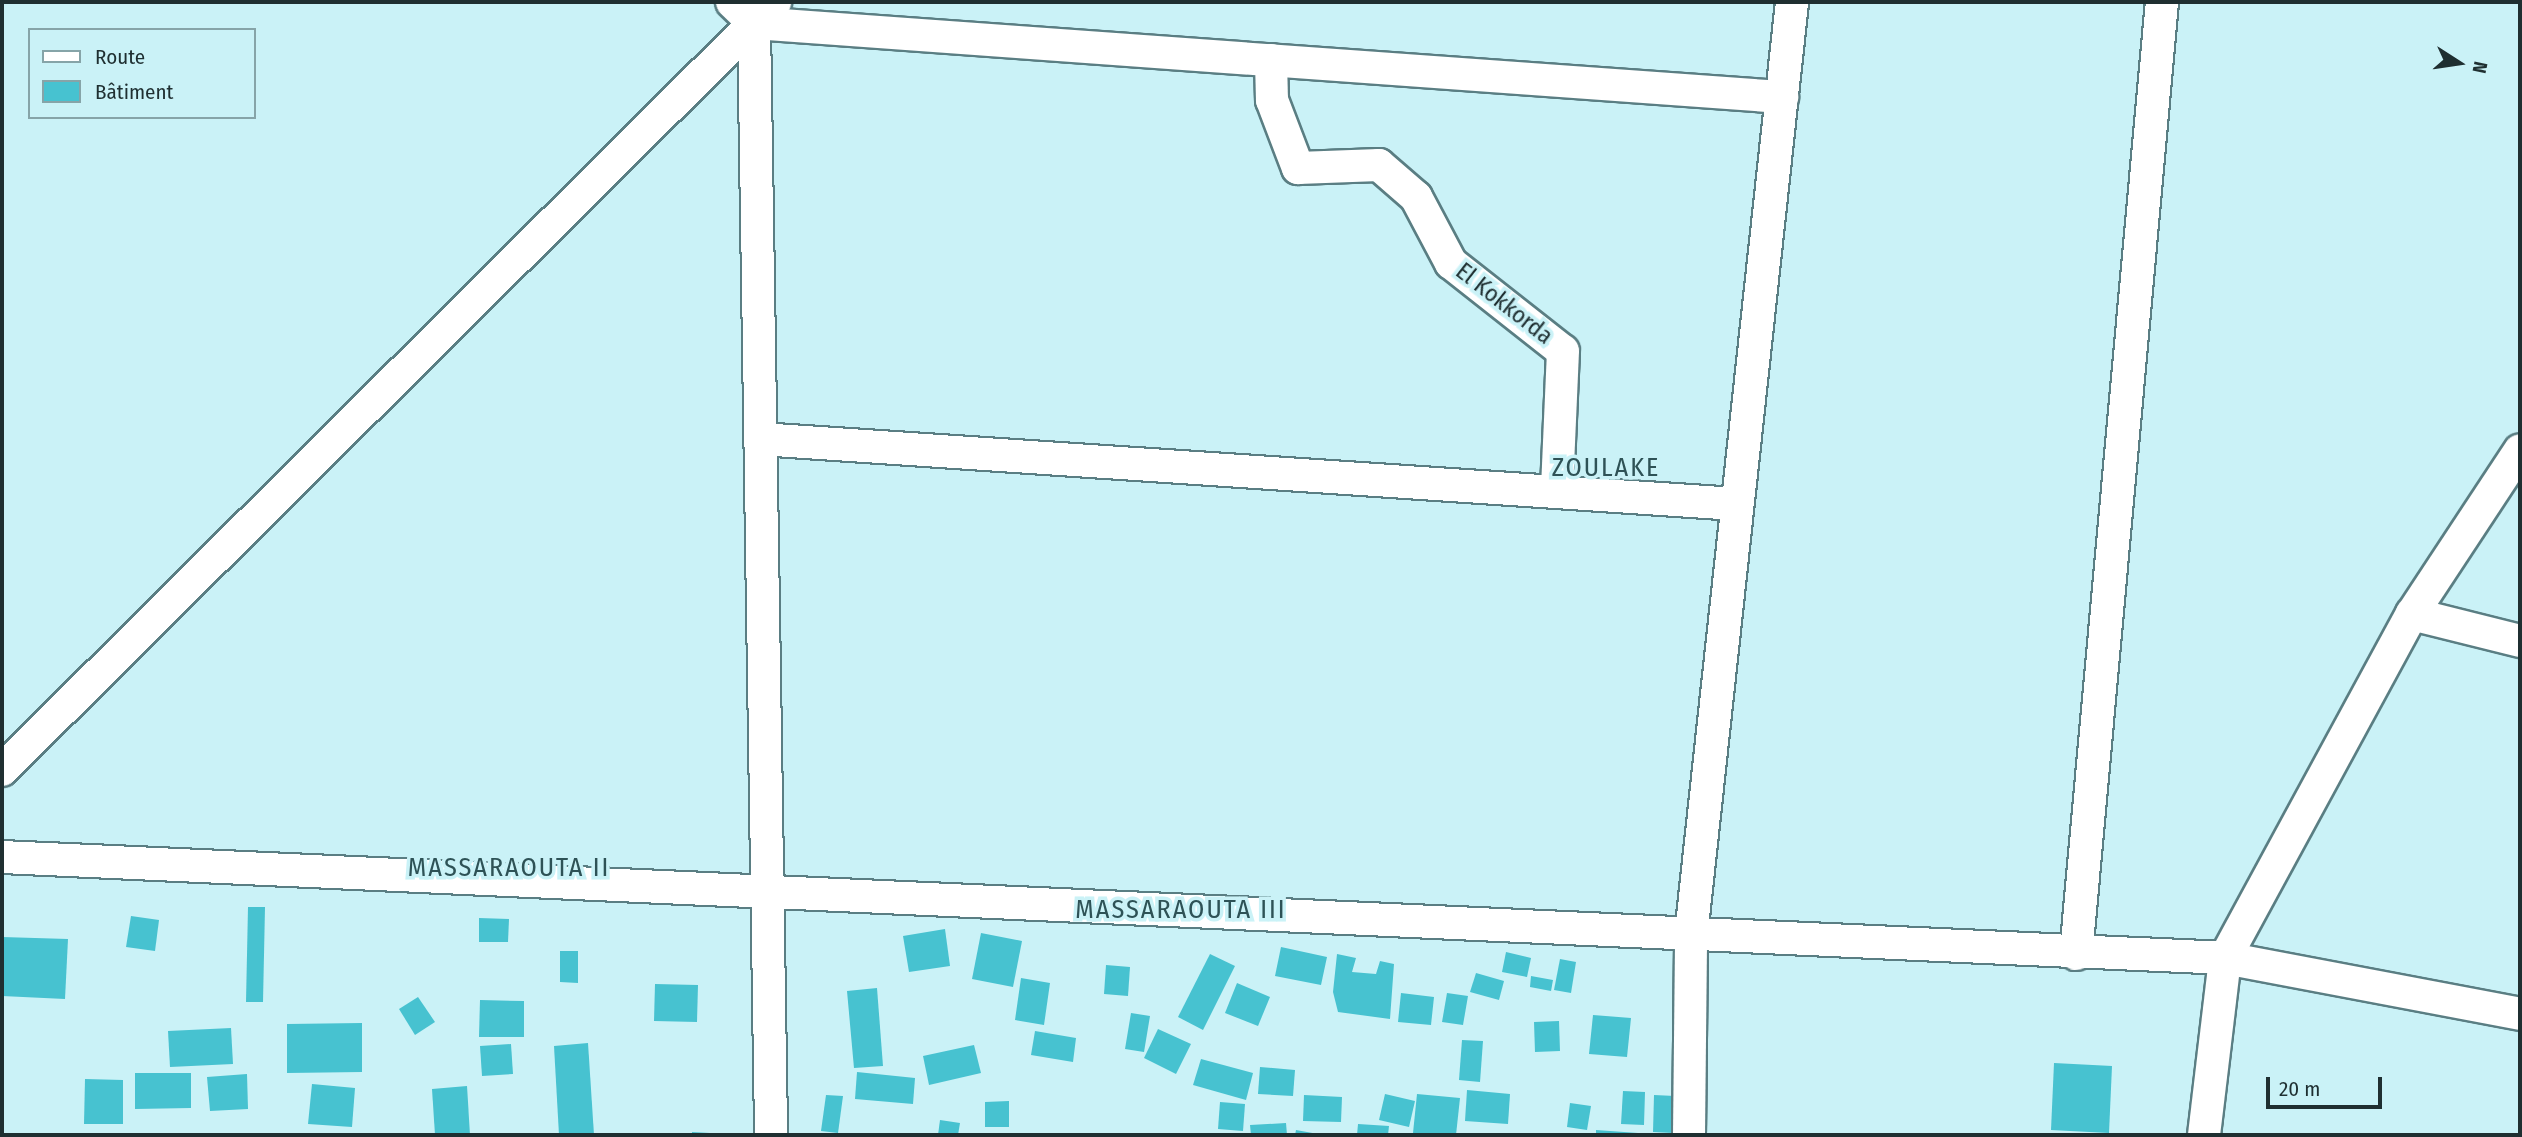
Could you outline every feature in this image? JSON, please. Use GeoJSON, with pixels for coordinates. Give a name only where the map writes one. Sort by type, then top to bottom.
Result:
{"type":"FeatureCollection","features":[{"type":"Feature","properties":{"kind":"street"},"geometry":{"type":"LineString","coordinates":[[1689,1135],[1691,935],[1792,2]]}},
{"type":"Feature","properties":{"kind":"street"},"geometry":{"type":"LineString","coordinates":[[2076,954],[2162,2]]}},
{"type":"Feature","properties":{"kind":"street"},"geometry":{"type":"LineString","coordinates":[[754,9],[1271,60],[1782,97]]}},
{"type":"Feature","properties":{"kind":"street"},"geometry":{"type":"LineString","coordinates":[[754,9],[771,1135]]}},
{"type":"Feature","properties":{"kind":"street"},"geometry":{"type":"LineString","coordinates":[[2,770],[754,9]]}},
{"type":"Feature","properties":{"kind":"street","name":"El Kokkorda"},"geometry":{"type":"LineString","coordinates":[[1271,60],[1272,100],[1297,168],[1379,165],[1416,197],[1451,263],[1563,351],[1557,491]]}},
{"type":"Feature","properties":{"kind":"street"},"geometry":{"type":"LineString","coordinates":[[760,439],[1737,504]]}},
{"type":"Feature","properties":{"kind":"street"},"geometry":{"type":"LineString","coordinates":[[2204,1135],[2225,958],[2412,614],[2520,450]]}},
{"type":"Feature","properties":{"kind":"street"},"geometry":{"type":"LineString","coordinates":[[2412,614],[2520,641]]}},
{"type":"Feature","properties":{"kind":"street"},"geometry":{"type":"LineString","coordinates":[[2,857],[2076,954],[2225,958],[2520,1014]]}},
{"type":"Feature","properties":{"kind":"building"},"geometry":{"type":"Polygon","coordinates":[[[248,907],[265,907],[263,1002],[246,1002],[248,907]]]}},
{"type":"Feature","properties":{"kind":"building"},"geometry":{"type":"Polygon","coordinates":[[[131,916],[159,920],[155,951],[126,947],[131,916]]]}},
{"type":"Feature","properties":{"kind":"building"},"geometry":{"type":"Polygon","coordinates":[[[479,918],[509,919],[508,942],[479,942],[479,918]]]}},
{"type":"Feature","properties":{"kind":"building"},"geometry":{"type":"Polygon","coordinates":[[[945,929],[950,966],[909,972],[903,936],[945,929]]]}},
{"type":"Feature","properties":{"kind":"building"},"geometry":{"type":"Polygon","coordinates":[[[981,933],[1022,941],[1013,987],[972,979],[981,933]]]}},
{"type":"Feature","properties":{"kind":"building"},"geometry":{"type":"Polygon","coordinates":[[[2,937],[68,939],[65,999],[2,996],[2,937]]]}},
{"type":"Feature","properties":{"kind":"building"},"geometry":{"type":"Polygon","coordinates":[[[1281,947],[1327,957],[1321,985],[1275,976],[1281,947]]]}},
{"type":"Feature","properties":{"kind":"building"},"geometry":{"type":"Polygon","coordinates":[[[560,951],[578,951],[578,983],[560,982],[560,951]]]}},
{"type":"Feature","properties":{"kind":"building"},"geometry":{"type":"Polygon","coordinates":[[[1506,952],[1531,958],[1527,977],[1502,972],[1506,952]]]}},
{"type":"Feature","properties":{"kind":"building"},"geometry":{"type":"Polygon","coordinates":[[[1210,954],[1235,966],[1203,1030],[1178,1017],[1210,954]]]}},
{"type":"Feature","properties":{"kind":"building"},"geometry":{"type":"Polygon","coordinates":[[[1337,954],[1356,958],[1352,972],[1376,974],[1380,961],[1394,964],[1390,1019],[1338,1012],[1333,992],[1337,954]]]}},
{"type":"Feature","properties":{"kind":"building"},"geometry":{"type":"Polygon","coordinates":[[[1560,959],[1576,962],[1571,993],[1554,990],[1560,959]]]}},
{"type":"Feature","properties":{"kind":"building"},"geometry":{"type":"Polygon","coordinates":[[[1106,965],[1130,967],[1128,996],[1104,994],[1106,965]]]}},
{"type":"Feature","properties":{"kind":"building"},"geometry":{"type":"Polygon","coordinates":[[[1476,973],[1504,981],[1499,1000],[1470,992],[1476,973]]]}},
{"type":"Feature","properties":{"kind":"building"},"geometry":{"type":"Polygon","coordinates":[[[1531,976],[1553,980],[1551,991],[1530,987],[1531,976]]]}},
{"type":"Feature","properties":{"kind":"building"},"geometry":{"type":"Polygon","coordinates":[[[1021,978],[1050,983],[1044,1025],[1015,1020],[1021,978]]]}},
{"type":"Feature","properties":{"kind":"building"},"geometry":{"type":"Polygon","coordinates":[[[1237,983],[1270,997],[1258,1026],[1225,1013],[1237,983]]]}},
{"type":"Feature","properties":{"kind":"building"},"geometry":{"type":"Polygon","coordinates":[[[655,984],[698,985],[697,1022],[654,1021],[655,984]]]}},
{"type":"Feature","properties":{"kind":"building"},"geometry":{"type":"Polygon","coordinates":[[[877,988],[883,1066],[854,1068],[847,991],[877,988]]]}},
{"type":"Feature","properties":{"kind":"building"},"geometry":{"type":"Polygon","coordinates":[[[1401,993],[1434,997],[1431,1025],[1398,1022],[1401,993]]]}},
{"type":"Feature","properties":{"kind":"building"},"geometry":{"type":"Polygon","coordinates":[[[1447,993],[1468,996],[1463,1025],[1442,1022],[1447,993]]]}},
{"type":"Feature","properties":{"kind":"building"},"geometry":{"type":"Polygon","coordinates":[[[418,997],[435,1022],[415,1035],[399,1009],[418,997]]]}},
{"type":"Feature","properties":{"kind":"building"},"geometry":{"type":"Polygon","coordinates":[[[480,1000],[524,1001],[524,1037],[479,1037],[480,1000]]]}},
{"type":"Feature","properties":{"kind":"building"},"geometry":{"type":"Polygon","coordinates":[[[1131,1013],[1150,1016],[1144,1052],[1125,1049],[1131,1013]]]}},
{"type":"Feature","properties":{"kind":"building"},"geometry":{"type":"Polygon","coordinates":[[[1593,1015],[1631,1018],[1627,1057],[1589,1054],[1593,1015]]]}},
{"type":"Feature","properties":{"kind":"building"},"geometry":{"type":"Polygon","coordinates":[[[1559,1021],[1560,1051],[1535,1052],[1534,1022],[1559,1021]]]}},
{"type":"Feature","properties":{"kind":"building"},"geometry":{"type":"Polygon","coordinates":[[[362,1023],[362,1072],[287,1073],[287,1024],[362,1023]]]}},
{"type":"Feature","properties":{"kind":"building"},"geometry":{"type":"Polygon","coordinates":[[[231,1028],[233,1064],[170,1067],[168,1031],[231,1028]]]}},
{"type":"Feature","properties":{"kind":"building"},"geometry":{"type":"Polygon","coordinates":[[[1158,1029],[1191,1044],[1176,1074],[1144,1058],[1158,1029]]]}},
{"type":"Feature","properties":{"kind":"building"},"geometry":{"type":"Polygon","coordinates":[[[1035,1031],[1076,1038],[1073,1062],[1031,1055],[1035,1031]]]}},
{"type":"Feature","properties":{"kind":"building"},"geometry":{"type":"Polygon","coordinates":[[[1462,1040],[1483,1041],[1480,1082],[1459,1080],[1462,1040]]]}},
{"type":"Feature","properties":{"kind":"building"},"geometry":{"type":"Polygon","coordinates":[[[588,1043],[594,1135],[559,1135],[554,1046],[588,1043]]]}},
{"type":"Feature","properties":{"kind":"building"},"geometry":{"type":"Polygon","coordinates":[[[511,1044],[513,1074],[482,1076],[480,1046],[511,1044]]]}},
{"type":"Feature","properties":{"kind":"building"},"geometry":{"type":"Polygon","coordinates":[[[974,1045],[981,1073],[929,1085],[923,1056],[974,1045]]]}},
{"type":"Feature","properties":{"kind":"building"},"geometry":{"type":"Polygon","coordinates":[[[1201,1059],[1253,1073],[1246,1100],[1193,1085],[1201,1059]]]}},
{"type":"Feature","properties":{"kind":"building"},"geometry":{"type":"Polygon","coordinates":[[[2054,1063],[2112,1066],[2109,1133],[2051,1130],[2054,1063]]]}},
{"type":"Feature","properties":{"kind":"building"},"geometry":{"type":"Polygon","coordinates":[[[1260,1067],[1295,1070],[1293,1096],[1258,1094],[1260,1067]]]}},
{"type":"Feature","properties":{"kind":"building"},"geometry":{"type":"Polygon","coordinates":[[[857,1072],[915,1078],[913,1104],[855,1099],[857,1072]]]}},
{"type":"Feature","properties":{"kind":"building"},"geometry":{"type":"Polygon","coordinates":[[[135,1073],[191,1073],[191,1108],[135,1109],[135,1073]]]}},
{"type":"Feature","properties":{"kind":"building"},"geometry":{"type":"Polygon","coordinates":[[[247,1074],[248,1109],[210,1111],[207,1077],[247,1074]]]}},
{"type":"Feature","properties":{"kind":"building"},"geometry":{"type":"Polygon","coordinates":[[[85,1079],[123,1080],[123,1124],[84,1124],[85,1079]]]}},
{"type":"Feature","properties":{"kind":"building"},"geometry":{"type":"Polygon","coordinates":[[[312,1084],[355,1088],[352,1127],[308,1124],[312,1084]]]}},
{"type":"Feature","properties":{"kind":"building"},"geometry":{"type":"Polygon","coordinates":[[[467,1086],[470,1135],[435,1135],[432,1089],[467,1086]]]}},
{"type":"Feature","properties":{"kind":"building"},"geometry":{"type":"Polygon","coordinates":[[[1467,1090],[1510,1094],[1508,1124],[1465,1121],[1467,1090]]]}},
{"type":"Feature","properties":{"kind":"building"},"geometry":{"type":"Polygon","coordinates":[[[1623,1091],[1645,1092],[1644,1125],[1621,1124],[1623,1091]]]}},
{"type":"Feature","properties":{"kind":"building"},"geometry":{"type":"Polygon","coordinates":[[[1385,1094],[1415,1101],[1409,1127],[1379,1120],[1385,1094]]]}},
{"type":"Feature","properties":{"kind":"building"},"geometry":{"type":"Polygon","coordinates":[[[1417,1094],[1460,1098],[1456,1135],[1413,1133],[1417,1094]]]}},
{"type":"Feature","properties":{"kind":"building"},"geometry":{"type":"Polygon","coordinates":[[[826,1095],[843,1096],[838,1133],[821,1131],[826,1095]]]}},
{"type":"Feature","properties":{"kind":"building"},"geometry":{"type":"Polygon","coordinates":[[[1304,1095],[1342,1097],[1341,1122],[1303,1121],[1304,1095]]]}},
{"type":"Feature","properties":{"kind":"building"},"geometry":{"type":"Polygon","coordinates":[[[1654,1095],[1675,1096],[1673,1133],[1653,1132],[1654,1095]]]}},
{"type":"Feature","properties":{"kind":"building"},"geometry":{"type":"Polygon","coordinates":[[[1009,1101],[1009,1127],[985,1127],[985,1102],[1009,1101]]]}},
{"type":"Feature","properties":{"kind":"building"},"geometry":{"type":"Polygon","coordinates":[[[1220,1102],[1245,1104],[1243,1131],[1218,1129],[1220,1102]]]}},
{"type":"Feature","properties":{"kind":"building"},"geometry":{"type":"Polygon","coordinates":[[[1570,1103],[1591,1106],[1587,1130],[1567,1127],[1570,1103]]]}},
{"type":"Feature","properties":{"kind":"building"},"geometry":{"type":"Polygon","coordinates":[[[940,1120],[960,1123],[958,1135],[938,1135],[940,1120]]]}},
{"type":"Feature","properties":{"kind":"building"},"geometry":{"type":"Polygon","coordinates":[[[1286,1123],[1287,1135],[1251,1135],[1250,1125],[1286,1123]]]}},
{"type":"Feature","properties":{"kind":"building"},"geometry":{"type":"Polygon","coordinates":[[[1358,1124],[1389,1126],[1388,1135],[1357,1135],[1358,1124]]]}},
{"type":"Feature","properties":{"kind":"building"},"geometry":{"type":"Polygon","coordinates":[[[1296,1130],[1318,1134],[1318,1135],[1295,1135],[1296,1130]]]}},
{"type":"Feature","properties":{"kind":"building"},"geometry":{"type":"Polygon","coordinates":[[[1596,1130],[1638,1133],[1638,1135],[1596,1135],[1596,1130]]]}},
{"type":"Feature","properties":{"kind":"building"},"geometry":{"type":"Polygon","coordinates":[[[692,1132],[710,1133],[710,1135],[692,1135],[692,1132]]]}},
{"type":"Feature","properties":{"kind":"district","name":"ZOULAKE"},"geometry":{"type":"Point","coordinates":[1606,468]}},
{"type":"Feature","properties":{"kind":"district","name":"MASSARAOUTA II"},"geometry":{"type":"Point","coordinates":[509,868]}},
{"type":"Feature","properties":{"kind":"district","name":"MASSARAOUTA III"},"geometry":{"type":"Point","coordinates":[1181,910]}}]}
